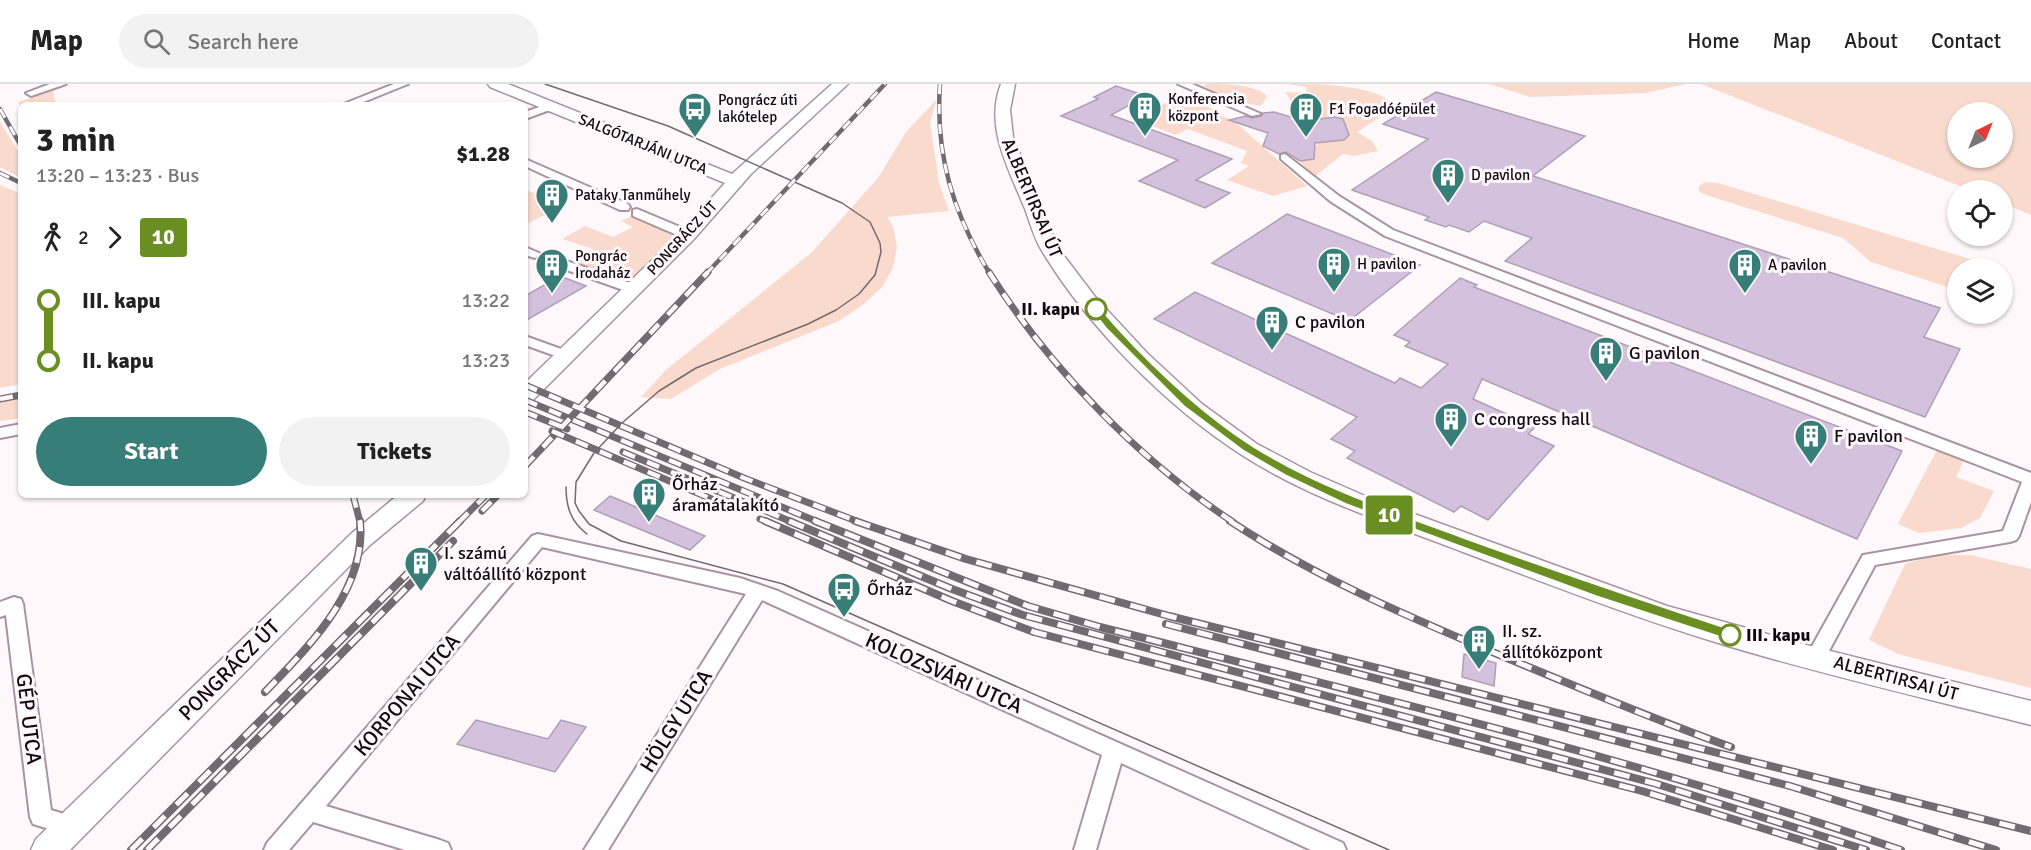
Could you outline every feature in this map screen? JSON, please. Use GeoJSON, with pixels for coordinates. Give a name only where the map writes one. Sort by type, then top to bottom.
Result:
{"type":"FeatureCollection","features":[{"type":"Feature","properties":{"kind":"street"},"geometry":{"type":"LineString","coordinates":[[31,93],[62,84]]}},
{"type":"Feature","properties":{"kind":"street"},"geometry":{"type":"LineString","coordinates":[[356,102],[403,84]]}},
{"type":"Feature","properties":{"kind":"street","name":"SALGÓTARJÁNI UTCA"},"geometry":{"type":"LineString","coordinates":[[495,84],[735,181]]}},
{"type":"Feature","properties":{"kind":"street","name":"PONGRÁCZ ÚT"},"geometry":{"type":"LineString","coordinates":[[528,392],[688,235],[735,181],[842,84]]}},
{"type":"Feature","properties":{"kind":"street","name":"ALBERTIRSAI ÚT"},"geometry":{"type":"LineString","coordinates":[[1008,84],[1004,99],[1005,137],[1049,248],[1057,261],[1110,326],[1153,369],[1188,403],[1248,448],[1289,472],[1350,501],[1683,621],[2031,713]]}},
{"type":"Feature","properties":{"kind":"street"},"geometry":{"type":"LineString","coordinates":[[1183,84],[1256,114]]}},
{"type":"Feature","properties":{"kind":"street"},"geometry":{"type":"LineString","coordinates":[[528,115],[551,106]]}},
{"type":"Feature","properties":{"kind":"street"},"geometry":{"type":"LineString","coordinates":[[1285,157],[1320,190],[1359,217],[1389,233],[2031,479],[2010,536],[1869,560],[1816,657]]}},
{"type":"Feature","properties":{"kind":"street"},"geometry":{"type":"LineString","coordinates":[[528,163],[622,206]]}},
{"type":"Feature","properties":{"kind":"street"},"geometry":{"type":"LineString","coordinates":[[637,213],[688,235]]}},
{"type":"Feature","properties":{"kind":"street"},"geometry":{"type":"LineString","coordinates":[[552,260],[634,290]]}},
{"type":"Feature","properties":{"kind":"street"},"geometry":{"type":"LineString","coordinates":[[528,341],[567,356]]}},
{"type":"Feature","properties":{"kind":"street"},"geometry":{"type":"LineString","coordinates":[[0,433],[18,430]]}},
{"type":"Feature","properties":{"kind":"street","name":"PONGRÁCZ ÚT"},"geometry":{"type":"LineString","coordinates":[[48,850],[361,539],[410,498]]}},
{"type":"Feature","properties":{"kind":"street","name":"KOLOZSVÁRI UTCA"},"geometry":{"type":"LineString","coordinates":[[537,540],[740,585],[1114,749],[1335,850]]}},
{"type":"Feature","properties":{"kind":"street","name":"KORPONAI UTCA"},"geometry":{"type":"LineString","coordinates":[[275,850],[537,540]]}},
{"type":"Feature","properties":{"kind":"street","name":"HÖLGY UTCA"},"geometry":{"type":"LineString","coordinates":[[595,850],[757,592]]}},
{"type":"Feature","properties":{"kind":"street","name":"GÉP UTCA"},"geometry":{"type":"LineString","coordinates":[[0,610],[14,604],[41,817],[72,826]]}},
{"type":"Feature","properties":{"kind":"street"},"geometry":{"type":"LineString","coordinates":[[1085,850],[1114,749]]}},
{"type":"Feature","properties":{"kind":"street"},"geometry":{"type":"LineString","coordinates":[[309,811],[440,850]]}},
{"type":"Feature","properties":{"kind":"shaded area"},"geometry":{"type":"Polygon","coordinates":[[[1207,84],[1247,87],[1267,96],[1261,106],[1232,101],[1203,86],[1207,84]]]}},
{"type":"Feature","properties":{"kind":"shaded area"},"geometry":{"type":"Polygon","coordinates":[[[1288,84],[1343,86],[1371,92],[1392,103],[1388,112],[1357,132],[1372,141],[1378,151],[1354,156],[1343,154],[1314,177],[1300,161],[1314,159],[1315,147],[1320,142],[1349,135],[1343,119],[1295,119],[1292,102],[1285,92],[1307,93],[1306,87],[1288,84]]]}},
{"type":"Feature","properties":{"kind":"shaded area"},"geometry":{"type":"Polygon","coordinates":[[[1489,84],[1686,84],[1645,93],[1530,97],[1489,84]]]}},
{"type":"Feature","properties":{"kind":"shaded area"},"geometry":{"type":"Polygon","coordinates":[[[1701,84],[2031,84],[2031,215],[2013,207],[2013,180],[1947,181],[1701,84]]]}},
{"type":"Feature","properties":{"kind":"shaded area"},"geometry":{"type":"Polygon","coordinates":[[[53,91],[55,102],[18,102],[53,91]]]}},
{"type":"Feature","properties":{"kind":"shaded area"},"geometry":{"type":"Polygon","coordinates":[[[1182,95],[1215,110],[1215,114],[1233,120],[1307,186],[1273,196],[1227,180],[1249,166],[1241,163],[1247,151],[1188,129],[1176,135],[1133,119],[1182,95]]]}},
{"type":"Feature","properties":{"kind":"shaded area"},"geometry":{"type":"Polygon","coordinates":[[[937,99],[930,122],[939,183],[949,211],[887,217],[893,226],[897,247],[893,268],[882,287],[864,304],[839,321],[720,369],[671,399],[641,397],[666,370],[811,253],[878,178],[906,132],[937,99]]]}},
{"type":"Feature","properties":{"kind":"shaded area"},"geometry":{"type":"Polygon","coordinates":[[[0,122],[18,151],[18,176],[0,167],[0,122]]]}},
{"type":"Feature","properties":{"kind":"shaded area"},"geometry":{"type":"Polygon","coordinates":[[[1704,182],[1718,183],[1967,258],[1947,258],[1947,287],[1871,262],[1843,238],[1709,196],[1700,192],[1698,188],[1704,182]]]}},
{"type":"Feature","properties":{"kind":"shaded area"},"geometry":{"type":"Polygon","coordinates":[[[0,185],[18,193],[18,385],[0,388],[0,185]]]}},
{"type":"Feature","properties":{"kind":"shaded area"},"geometry":{"type":"Polygon","coordinates":[[[528,192],[541,196],[539,198],[562,206],[528,223],[528,192]]]}},
{"type":"Feature","properties":{"kind":"shaded area"},"geometry":{"type":"Polygon","coordinates":[[[636,214],[678,232],[625,284],[570,264],[593,249],[562,239],[585,226],[613,237],[633,227],[621,221],[636,214]]]}},
{"type":"Feature","properties":{"kind":"shaded area"},"geometry":{"type":"Polygon","coordinates":[[[18,398],[18,418],[0,421],[0,401],[18,398]]]}},
{"type":"Feature","properties":{"kind":"shaded area"},"geometry":{"type":"Polygon","coordinates":[[[1937,450],[1964,460],[1956,477],[1994,491],[1980,518],[1961,528],[1919,533],[1898,524],[1937,450]]]}},
{"type":"Feature","properties":{"kind":"shaded area"},"geometry":{"type":"Polygon","coordinates":[[[1937,555],[1970,555],[2031,569],[2031,688],[1898,654],[1869,640],[1905,564],[1937,555]]]}},
{"type":"Feature","properties":{"kind":"building"},"geometry":{"type":"Polygon","coordinates":[[[1116,86],[1146,96],[1111,115],[1232,159],[1196,180],[1230,193],[1205,208],[1139,181],[1178,160],[1061,116],[1098,99],[1094,97],[1116,86]]]}},
{"type":"Feature","properties":{"kind":"building","name":"A pavilon"},"geometry":{"type":"Polygon","coordinates":[[[1436,92],[1585,136],[1533,176],[1940,308],[1924,337],[1960,349],[1925,417],[1505,261],[1532,238],[1484,221],[1469,232],[1449,225],[1446,227],[1425,220],[1429,217],[1352,190],[1428,139],[1383,124],[1436,92]]]}},
{"type":"Feature","properties":{"kind":"building","name":"F1 Fogadóépület"},"geometry":{"type":"Polygon","coordinates":[[[1274,112],[1304,121],[1335,117],[1343,119],[1349,135],[1344,140],[1315,143],[1314,159],[1300,161],[1286,152],[1279,154],[1263,146],[1268,133],[1229,120],[1246,116],[1252,118],[1261,116],[1263,113],[1274,112]]]}},
{"type":"Feature","properties":{"kind":"building","name":"H pavilon"},"geometry":{"type":"Polygon","coordinates":[[[1287,214],[1420,265],[1349,321],[1212,263],[1287,214]]]}},
{"type":"Feature","properties":{"kind":"building","name":"Pongrác Irodaház"},"geometry":{"type":"Polygon","coordinates":[[[560,276],[586,286],[528,319],[528,294],[560,276]]]}},
{"type":"Feature","properties":{"kind":"building"},"geometry":{"type":"Polygon","coordinates":[[[1460,278],[1477,285],[1474,287],[1902,451],[1857,539],[1482,379],[1473,399],[1535,427],[1528,434],[1554,446],[1488,520],[1461,506],[1454,512],[1347,458],[1355,451],[1331,439],[1357,417],[1154,319],[1195,292],[1395,383],[1400,378],[1421,388],[1448,364],[1405,346],[1410,342],[1394,335],[1460,278]]]}},
{"type":"Feature","properties":{"kind":"building","name":"Őrház áramátalakító"},"geometry":{"type":"Polygon","coordinates":[[[610,496],[705,536],[690,550],[594,510],[610,496]]]}},
{"type":"Feature","properties":{"kind":"building","name":"II. sz. állítóközpont"},"geometry":{"type":"Polygon","coordinates":[[[1464,654],[1496,663],[1494,686],[1462,677],[1464,654]]]}},
{"type":"Feature","properties":{"kind":"building"},"geometry":{"type":"Polygon","coordinates":[[[476,720],[548,739],[561,720],[586,727],[555,772],[457,744],[476,720]]]}},
{"type":"Feature","properties":{"kind":"tram line"},"geometry":{"type":"LineString","coordinates":[[545,84],[668,126],[842,203],[870,222],[880,243],[881,252],[875,275],[859,294],[836,310],[808,324],[696,368],[659,391],[622,423],[594,453],[576,482],[575,503],[589,524],[621,541],[783,584],[1389,850]]}},
{"type":"Feature","properties":{"kind":"tram line"},"geometry":{"type":"LineString","coordinates":[[566,487],[570,514],[587,534]]}},
{"type":"Feature","properties":{"kind":"railway"},"geometry":{"type":"LineString","coordinates":[[706,274],[885,84]]}},
{"type":"Feature","properties":{"kind":"railway"},"geometry":{"type":"LineString","coordinates":[[940,84],[940,135],[949,183],[966,229],[990,274]]}},
{"type":"Feature","properties":{"kind":"railway"},"geometry":{"type":"LineString","coordinates":[[0,109],[18,141]]}},
{"type":"Feature","properties":{"kind":"railway"},"geometry":{"type":"LineString","coordinates":[[0,173],[18,182]]}},
{"type":"Feature","properties":{"kind":"railway"},"geometry":{"type":"LineString","coordinates":[[580,408],[708,272]]}},
{"type":"Feature","properties":{"kind":"railway"},"geometry":{"type":"LineString","coordinates":[[989,272],[1039,342],[1098,409],[1164,470],[1233,522]]}},
{"type":"Feature","properties":{"kind":"railway"},"geometry":{"type":"LineString","coordinates":[[528,386],[580,408]]}},
{"type":"Feature","properties":{"kind":"railway"},"geometry":{"type":"LineString","coordinates":[[0,399],[18,396]]}},
{"type":"Feature","properties":{"kind":"railway"},"geometry":{"type":"LineString","coordinates":[[528,401],[570,419]]}},
{"type":"Feature","properties":{"kind":"railway"},"geometry":{"type":"LineString","coordinates":[[570,419],[580,408]]}},
{"type":"Feature","properties":{"kind":"railway"},"geometry":{"type":"LineString","coordinates":[[580,408],[744,478],[859,522]]}},
{"type":"Feature","properties":{"kind":"railway"},"geometry":{"type":"LineString","coordinates":[[528,413],[562,427]]}},
{"type":"Feature","properties":{"kind":"railway"},"geometry":{"type":"LineString","coordinates":[[562,427],[570,419]]}},
{"type":"Feature","properties":{"kind":"railway"},"geometry":{"type":"LineString","coordinates":[[570,419],[818,522]]}},
{"type":"Feature","properties":{"kind":"railway"},"geometry":{"type":"LineString","coordinates":[[556,433],[562,427]]}},
{"type":"Feature","properties":{"kind":"railway"},"geometry":{"type":"LineString","coordinates":[[562,427],[567,429]]}},
{"type":"Feature","properties":{"kind":"railway"},"geometry":{"type":"LineString","coordinates":[[552,431],[556,433]]}},
{"type":"Feature","properties":{"kind":"railway"},"geometry":{"type":"LineString","coordinates":[[528,463],[556,433]]}},
{"type":"Feature","properties":{"kind":"railway"},"geometry":{"type":"LineString","coordinates":[[556,433],[721,503]]}},
{"type":"Feature","properties":{"kind":"railway"},"geometry":{"type":"LineString","coordinates":[[623,452],[792,522]]}},
{"type":"Feature","properties":{"kind":"railway"},"geometry":{"type":"LineString","coordinates":[[354,498],[360,522]]}},
{"type":"Feature","properties":{"kind":"railway"},"geometry":{"type":"LineString","coordinates":[[131,850],[483,498]]}},
{"type":"Feature","properties":{"kind":"railway"},"geometry":{"type":"LineString","coordinates":[[482,511],[495,498]]}},
{"type":"Feature","properties":{"kind":"railway"},"geometry":{"type":"LineString","coordinates":[[760,519],[768,522]]}},
{"type":"Feature","properties":{"kind":"railway"},"geometry":{"type":"LineString","coordinates":[[765,521],[952,601],[1034,632],[1642,791],[1833,850]]}},
{"type":"Feature","properties":{"kind":"railway"},"geometry":{"type":"LineString","coordinates":[[789,521],[952,589],[1023,615],[1657,784],[1866,850]]}},
{"type":"Feature","properties":{"kind":"railway"},"geometry":{"type":"LineString","coordinates":[[815,521],[1028,606],[1100,627],[1503,730],[1703,787],[1901,850]]}},
{"type":"Feature","properties":{"kind":"railway"},"geometry":{"type":"LineString","coordinates":[[855,521],[966,559],[1169,616],[2031,831]]}},
{"type":"Feature","properties":{"kind":"railway"},"geometry":{"type":"LineString","coordinates":[[1230,521],[1325,576],[1456,637],[1731,747]]}},
{"type":"Feature","properties":{"kind":"railway"},"geometry":{"type":"LineString","coordinates":[[265,692],[316,636],[345,593],[360,546],[360,522]]}},
{"type":"Feature","properties":{"kind":"railway"},"geometry":{"type":"LineString","coordinates":[[147,850],[453,541]]}},
{"type":"Feature","properties":{"kind":"railway"},"geometry":{"type":"LineString","coordinates":[[1166,624],[1790,786],[1996,850]]}},
{"type":"Feature","properties":{"kind":"bus line","name":"10"},"geometry":{"type":"LineString","coordinates":[[1096,309],[1110,326],[1188,403],[1248,448],[1289,472],[1350,501],[1601,593],[1730,635]]}},
{"type":"Feature","properties":{"kind":"place","name":"Konferencia központ"},"geometry":{"type":"Point","coordinates":[1145,137]}},
{"type":"Feature","properties":{"kind":"place","name":"Pongrácz úti lakótelep"},"geometry":{"type":"Point","coordinates":[695,138]}},
{"type":"Feature","properties":{"kind":"place","name":"F1 Fogadóépület"},"geometry":{"type":"Point","coordinates":[1306,138]}},
{"type":"Feature","properties":{"kind":"place","name":"D pavilon"},"geometry":{"type":"Point","coordinates":[1448,204]}},
{"type":"Feature","properties":{"kind":"place","name":"Pataky Tanműhely"},"geometry":{"type":"Point","coordinates":[552,224]}},
{"type":"Feature","properties":{"kind":"place","name":"H pavilon"},"geometry":{"type":"Point","coordinates":[1334,293]}},
{"type":"Feature","properties":{"kind":"place","name":"Pongrác Irodaház"},"geometry":{"type":"Point","coordinates":[552,294]}},
{"type":"Feature","properties":{"kind":"place","name":"A pavilon"},"geometry":{"type":"Point","coordinates":[1745,294]}},
{"type":"Feature","properties":{"kind":"place","name":"II. kapu"},"geometry":{"type":"Point","coordinates":[1096,309]}},
{"type":"Feature","properties":{"kind":"place","name":"C pavilon"},"geometry":{"type":"Point","coordinates":[1272,351]}},
{"type":"Feature","properties":{"kind":"place","name":"G pavilon"},"geometry":{"type":"Point","coordinates":[1606,382]}},
{"type":"Feature","properties":{"kind":"place","name":"C congress hall"},"geometry":{"type":"Point","coordinates":[1451,448]}},
{"type":"Feature","properties":{"kind":"place","name":"F pavilon"},"geometry":{"type":"Point","coordinates":[1811,465]}},
{"type":"Feature","properties":{"kind":"place","name":"Őrház áramátalakító"},"geometry":{"type":"Point","coordinates":[649,523]}},
{"type":"Feature","properties":{"kind":"place","name":"I. számú váltóállító központ"},"geometry":{"type":"Point","coordinates":[421,592]}},
{"type":"Feature","properties":{"kind":"place","name":"Őrház"},"geometry":{"type":"Point","coordinates":[844,618]}},
{"type":"Feature","properties":{"kind":"place","name":"III. kapu"},"geometry":{"type":"Point","coordinates":[1730,635]}},
{"type":"Feature","properties":{"kind":"place","name":"II. sz. állítóközpont"},"geometry":{"type":"Point","coordinates":[1479,670]}}]}
